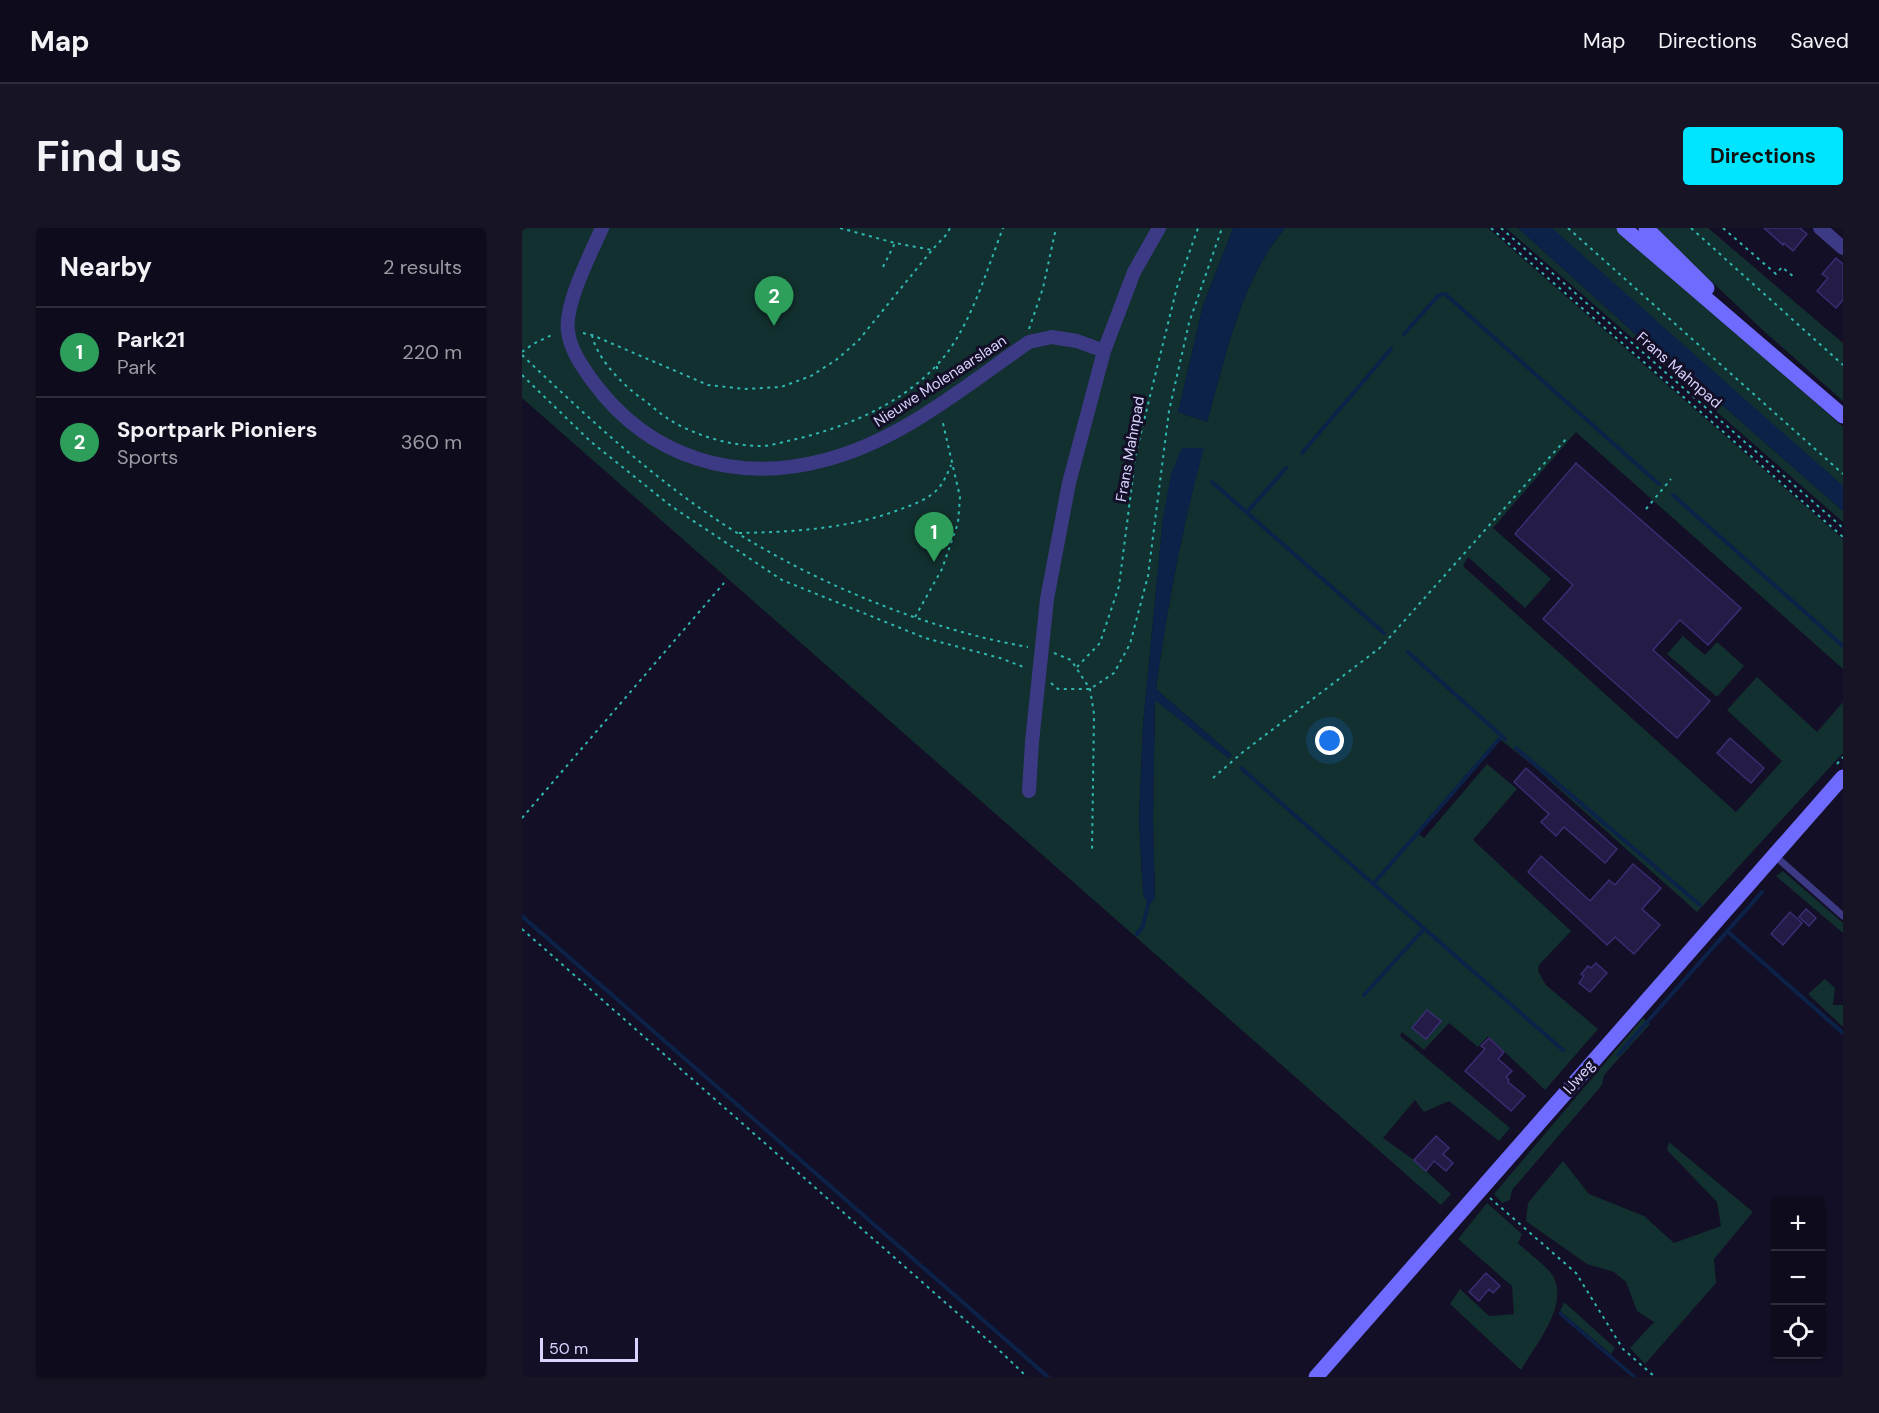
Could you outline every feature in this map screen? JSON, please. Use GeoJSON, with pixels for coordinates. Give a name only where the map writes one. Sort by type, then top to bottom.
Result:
{"type":"FeatureCollection","features":[{"type":"Feature","properties":{"kind":"street"},"geometry":{"type":"LineString","coordinates":[[567,330],[567,314],[602,228]]}},
{"type":"Feature","properties":{"kind":"street"},"geometry":{"type":"LineString","coordinates":[[1029,791],[1038,673],[1047,599],[1069,483],[1104,351],[1134,272],[1159,228]]}},
{"type":"Feature","properties":{"kind":"street"},"geometry":{"type":"LineString","coordinates":[[1624,228],[1843,416]]}},
{"type":"Feature","properties":{"kind":"street"},"geometry":{"type":"LineString","coordinates":[[1646,228],[1781,362]]}},
{"type":"Feature","properties":{"kind":"street"},"geometry":{"type":"LineString","coordinates":[[1820,228],[1843,249]]}},
{"type":"Feature","properties":{"kind":"street","name":"Nieuwe Molenaarslaan"},"geometry":{"type":"LineString","coordinates":[[567,330],[575,352],[589,376],[604,396],[623,415],[646,433],[678,452],[706,463],[740,468],[800,466],[844,454],[883,439],[906,426],[1029,342],[1052,336],[1104,351]]}},
{"type":"Feature","properties":{"kind":"street","name":"IJweg"},"geometry":{"type":"LineString","coordinates":[[1316,1377],[1843,777]]}},
{"type":"Feature","properties":{"kind":"lane"},"geometry":{"type":"LineString","coordinates":[[1774,855],[1843,916]]}},
{"type":"Feature","properties":{"kind":"path"},"geometry":{"type":"LineString","coordinates":[[840,228],[895,243],[933,250]]}},
{"type":"Feature","properties":{"kind":"path"},"geometry":{"type":"LineString","coordinates":[[950,228],[858,341],[836,360],[811,376],[781,387],[745,389],[708,385],[592,335],[567,330],[542,339],[522,354],[616,443],[705,512],[777,556],[854,593],[915,617],[952,630],[1064,656],[1077,667],[1090,689],[1094,714],[1092,851]]}},
{"type":"Feature","properties":{"kind":"path"},"geometry":{"type":"LineString","coordinates":[[592,335],[594,345],[633,391],[671,420],[697,433],[721,440],[763,446],[815,435],[856,420],[878,408],[911,388],[937,366],[964,324],[1003,228]]}},
{"type":"Feature","properties":{"kind":"path"},"geometry":{"type":"LineString","coordinates":[[1029,342],[1028,332],[1043,288],[1056,228]]}},
{"type":"Feature","properties":{"kind":"path","name":"Frans Mahnpad"},"geometry":{"type":"LineString","coordinates":[[1077,667],[1100,643],[1119,585],[1136,453],[1177,287],[1198,228]]}},
{"type":"Feature","properties":{"kind":"path"},"geometry":{"type":"LineString","coordinates":[[522,375],[590,441],[671,506],[782,580],[925,638],[1000,658],[1038,673],[1058,689],[1090,689],[1114,673],[1130,644],[1148,576],[1169,411],[1189,323],[1222,228]]}},
{"type":"Feature","properties":{"kind":"path"},"geometry":{"type":"LineString","coordinates":[[1491,228],[1843,537]]}},
{"type":"Feature","properties":{"kind":"path","name":"Frans Mahnpad"},"geometry":{"type":"LineString","coordinates":[[1500,228],[1843,528]]}},
{"type":"Feature","properties":{"kind":"path"},"geometry":{"type":"LineString","coordinates":[[1569,228],[1843,474]]}},
{"type":"Feature","properties":{"kind":"path"},"geometry":{"type":"LineString","coordinates":[[1691,228],[1843,365]]}},
{"type":"Feature","properties":{"kind":"path"},"geometry":{"type":"LineString","coordinates":[[1723,228],[1776,274],[1782,267],[1795,278]]}},
{"type":"Feature","properties":{"kind":"path"},"geometry":{"type":"LineString","coordinates":[[883,267],[895,243]]}},
{"type":"Feature","properties":{"kind":"path"},"geometry":{"type":"LineString","coordinates":[[1213,778],[1243,752],[1382,647],[1566,439]]}},
{"type":"Feature","properties":{"kind":"path"},"geometry":{"type":"LineString","coordinates":[[739,533],[817,530],[876,517],[911,505],[931,495],[943,483],[951,464],[960,497],[958,523],[942,569],[915,617]]}},
{"type":"Feature","properties":{"kind":"path"},"geometry":{"type":"LineString","coordinates":[[1646,509],[1671,479]]}},
{"type":"Feature","properties":{"kind":"path"},"geometry":{"type":"LineString","coordinates":[[522,818],[724,583]]}},
{"type":"Feature","properties":{"kind":"path"},"geometry":{"type":"LineString","coordinates":[[522,929],[1027,1377]]}},
{"type":"Feature","properties":{"kind":"path"},"geometry":{"type":"LineString","coordinates":[[1480,1189],[1576,1273],[1623,1349],[1655,1377]]}},
{"type":"Feature","properties":{"kind":"green space"},"geometry":{"type":"Polygon","coordinates":[[[522,228],[1233,228],[1203,306],[1178,412],[1207,422],[1236,320],[1256,272],[1285,228],[1488,228],[1843,539],[1843,669],[1576,432],[1493,528],[1551,579],[1525,608],[1468,557],[1463,566],[1736,812],[1782,761],[1727,710],[1757,677],[1817,732],[1843,702],[1843,753],[1697,912],[1501,740],[1419,834],[1424,838],[1487,764],[1517,789],[1473,840],[1571,931],[1539,965],[1538,971],[1546,985],[1598,1029],[1545,1090],[1488,1036],[1478,1047],[1449,1023],[1424,1050],[1402,1032],[1400,1036],[1510,1128],[1499,1141],[1449,1101],[1424,1112],[1415,1100],[1383,1138],[1414,1160],[1451,1194],[1441,1205],[522,398],[522,228]],[[1203,449],[1163,518],[1143,725],[1139,820],[1143,894],[1149,905],[1155,898],[1153,819],[1155,699],[1228,758],[1232,755],[1156,689],[1176,568],[1203,449]]]}},
{"type":"Feature","properties":{"kind":"green space"},"geometry":{"type":"Polygon","coordinates":[[[1506,228],[1518,228],[1642,340],[1696,382],[1843,511],[1843,522],[1506,228]]]}},
{"type":"Feature","properties":{"kind":"green space"},"geometry":{"type":"Polygon","coordinates":[[[1547,228],[1619,228],[1843,427],[1843,486],[1547,228]]]}},
{"type":"Feature","properties":{"kind":"green space"},"geometry":{"type":"Polygon","coordinates":[[[1655,228],[1708,228],[1843,343],[1843,401],[1766,333],[1655,228]]]}},
{"type":"Feature","properties":{"kind":"green space"},"geometry":{"type":"Polygon","coordinates":[[[1683,636],[1705,655],[1717,642],[1744,666],[1717,697],[1667,654],[1683,636]]]}},
{"type":"Feature","properties":{"kind":"green space"},"geometry":{"type":"Polygon","coordinates":[[[1783,871],[1843,923],[1843,933],[1776,876],[1783,871]]]}},
{"type":"Feature","properties":{"kind":"green space"},"geometry":{"type":"Polygon","coordinates":[[[1825,979],[1835,988],[1833,1005],[1843,1005],[1843,1027],[1808,994],[1825,979]]]}},
{"type":"Feature","properties":{"kind":"green space"},"geometry":{"type":"Polygon","coordinates":[[[1643,1018],[1650,1024],[1604,1075],[1602,1085],[1512,1190],[1510,1200],[1502,1203],[1494,1194],[1643,1018]]]}},
{"type":"Feature","properties":{"kind":"green space"},"geometry":{"type":"Polygon","coordinates":[[[1669,1142],[1753,1212],[1714,1259],[1716,1283],[1645,1364],[1630,1348],[1654,1322],[1637,1311],[1626,1282],[1614,1272],[1587,1264],[1526,1221],[1528,1203],[1563,1161],[1589,1194],[1644,1216],[1674,1243],[1721,1226],[1717,1202],[1667,1150],[1669,1142]]]}},
{"type":"Feature","properties":{"kind":"green space"},"geometry":{"type":"Polygon","coordinates":[[[1487,1203],[1522,1234],[1518,1243],[1550,1272],[1557,1288],[1557,1300],[1549,1324],[1521,1370],[1450,1304],[1460,1289],[1489,1316],[1514,1314],[1512,1286],[1458,1239],[1487,1203]]]}},
{"type":"Feature","properties":{"kind":"green space"},"geometry":{"type":"Polygon","coordinates":[[[1564,1302],[1615,1348],[1611,1354],[1560,1311],[1564,1302]]]}},
{"type":"Feature","properties":{"kind":"water"},"geometry":{"type":"Polygon","coordinates":[[[1233,228],[1285,228],[1256,272],[1236,320],[1207,422],[1178,412],[1203,306],[1233,228]]]}},
{"type":"Feature","properties":{"kind":"water"},"geometry":{"type":"Polygon","coordinates":[[[1518,228],[1552,228],[1843,486],[1843,511],[1696,382],[1642,340],[1518,228]]]}},
{"type":"Feature","properties":{"kind":"water"},"geometry":{"type":"Polygon","coordinates":[[[1182,448],[1204,448],[1176,568],[1156,689],[1232,755],[1228,758],[1155,700],[1153,819],[1155,898],[1149,906],[1143,894],[1139,820],[1143,725],[1163,518],[1171,474],[1182,448]]]}},
{"type":"Feature","properties":{"kind":"water"},"geometry":{"type":"Polygon","coordinates":[[[1560,1311],[1637,1377],[1632,1377],[1558,1314],[1560,1311]]]}},
{"type":"Feature","properties":{"kind":"building"},"geometry":{"type":"Polygon","coordinates":[[[1764,228],[1800,228],[1807,234],[1793,251],[1764,228]]]}},
{"type":"Feature","properties":{"kind":"building"},"geometry":{"type":"Polygon","coordinates":[[[1836,258],[1843,264],[1843,300],[1836,308],[1817,291],[1828,278],[1822,274],[1836,258]]]}},
{"type":"Feature","properties":{"kind":"building"},"geometry":{"type":"Polygon","coordinates":[[[1576,463],[1741,608],[1708,645],[1680,620],[1653,650],[1710,701],[1677,738],[1543,619],[1573,585],[1515,534],[1576,463]]]}},
{"type":"Feature","properties":{"kind":"building"},"geometry":{"type":"Polygon","coordinates":[[[1730,738],[1764,768],[1751,783],[1717,753],[1730,738]]]}},
{"type":"Feature","properties":{"kind":"building"},"geometry":{"type":"Polygon","coordinates":[[[1526,768],[1617,849],[1605,863],[1564,827],[1556,836],[1541,822],[1549,814],[1514,782],[1526,768]]]}},
{"type":"Feature","properties":{"kind":"building"},"geometry":{"type":"Polygon","coordinates":[[[1541,856],[1590,901],[1609,880],[1615,885],[1633,864],[1661,888],[1642,909],[1660,925],[1634,954],[1615,937],[1607,945],[1528,872],[1541,856]]]}},
{"type":"Feature","properties":{"kind":"building"},"geometry":{"type":"Polygon","coordinates":[[[1806,909],[1816,918],[1809,926],[1799,917],[1806,909]]]}},
{"type":"Feature","properties":{"kind":"building"},"geometry":{"type":"Polygon","coordinates":[[[1790,912],[1802,923],[1783,945],[1771,934],[1790,912]]]}},
{"type":"Feature","properties":{"kind":"building"},"geometry":{"type":"Polygon","coordinates":[[[1596,963],[1607,973],[1590,992],[1579,983],[1584,976],[1581,974],[1588,966],[1591,968],[1596,963]]]}},
{"type":"Feature","properties":{"kind":"building"},"geometry":{"type":"Polygon","coordinates":[[[1427,1010],[1441,1021],[1426,1039],[1412,1028],[1427,1010]]]}},
{"type":"Feature","properties":{"kind":"building"},"geometry":{"type":"Polygon","coordinates":[[[1489,1038],[1504,1052],[1498,1059],[1512,1071],[1506,1077],[1508,1082],[1525,1096],[1511,1111],[1465,1071],[1485,1049],[1481,1046],[1489,1038]]]}},
{"type":"Feature","properties":{"kind":"building"},"geometry":{"type":"Polygon","coordinates":[[[1436,1136],[1449,1148],[1443,1154],[1453,1163],[1446,1171],[1434,1161],[1426,1171],[1414,1160],[1436,1136]]]}},
{"type":"Feature","properties":{"kind":"building"},"geometry":{"type":"Polygon","coordinates":[[[1486,1273],[1500,1286],[1493,1293],[1489,1289],[1479,1301],[1469,1292],[1486,1273]]]}},
{"type":"Feature","properties":{"kind":"waterway"},"geometry":{"type":"LineString","coordinates":[[1404,334],[1439,295],[1445,294],[1659,484]]}},
{"type":"Feature","properties":{"kind":"waterway"},"geometry":{"type":"LineString","coordinates":[[1302,453],[1391,349]]}},
{"type":"Feature","properties":{"kind":"waterway"},"geometry":{"type":"LineString","coordinates":[[1248,511],[1286,468]]}},
{"type":"Feature","properties":{"kind":"waterway"},"geometry":{"type":"LineString","coordinates":[[1212,482],[1384,633]]}},
{"type":"Feature","properties":{"kind":"waterway"},"geometry":{"type":"LineString","coordinates":[[1673,495],[1843,646]]}},
{"type":"Feature","properties":{"kind":"waterway"},"geometry":{"type":"LineString","coordinates":[[1408,652],[1505,739]]}},
{"type":"Feature","properties":{"kind":"waterway"},"geometry":{"type":"LineString","coordinates":[[1374,883],[1502,736]]}},
{"type":"Feature","properties":{"kind":"waterway"},"geometry":{"type":"LineString","coordinates":[[1516,748],[1700,905]]}},
{"type":"Feature","properties":{"kind":"waterway"},"geometry":{"type":"LineString","coordinates":[[1241,768],[1563,1050]]}},
{"type":"Feature","properties":{"kind":"waterway"},"geometry":{"type":"LineString","coordinates":[[1618,1055],[1762,892]]}},
{"type":"Feature","properties":{"kind":"waterway"},"geometry":{"type":"LineString","coordinates":[[1137,934],[1143,926],[1149,901]]}},
{"type":"Feature","properties":{"kind":"waterway"},"geometry":{"type":"LineString","coordinates":[[522,916],[1048,1377]]}},
{"type":"Feature","properties":{"kind":"waterway"},"geometry":{"type":"LineString","coordinates":[[1364,995],[1424,929]]}},
{"type":"Feature","properties":{"kind":"waterway"},"geometry":{"type":"LineString","coordinates":[[1727,931],[1843,1033]]}},
{"type":"Feature","properties":{"kind":"place","name":"Sportpark Pioniers"},"geometry":{"type":"Point","coordinates":[774,326]}},
{"type":"Feature","properties":{"kind":"place","name":"Park21"},"geometry":{"type":"Point","coordinates":[934,562]}}]}
